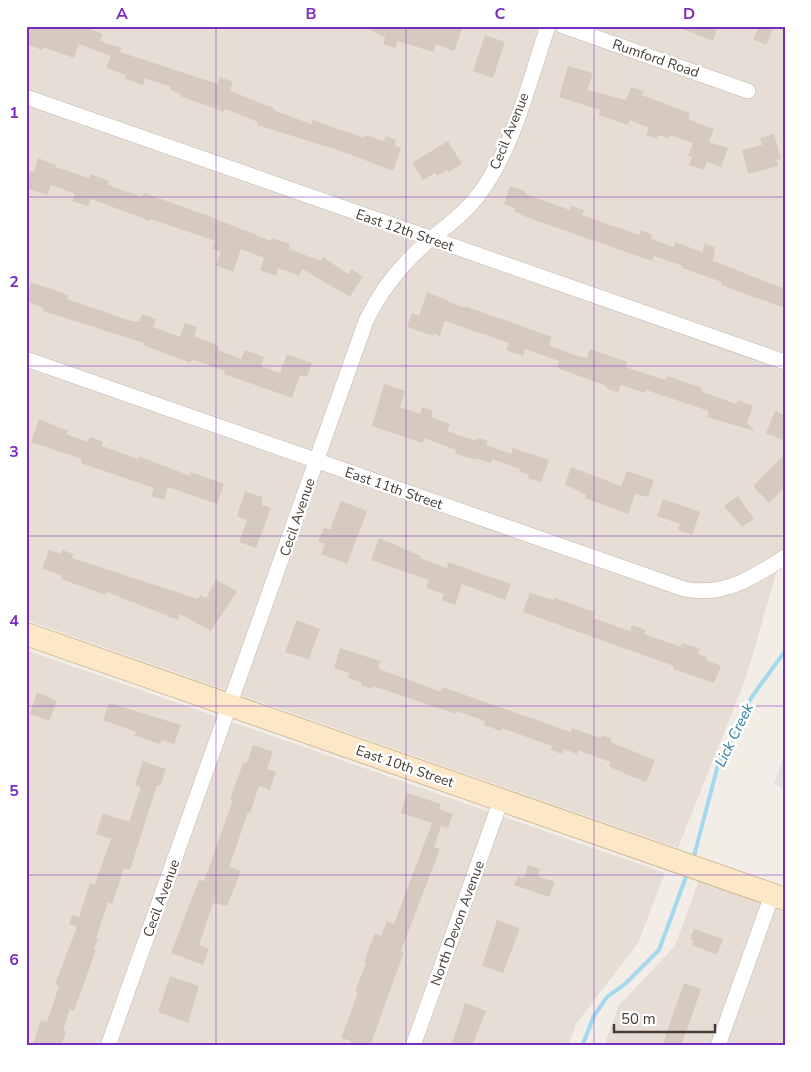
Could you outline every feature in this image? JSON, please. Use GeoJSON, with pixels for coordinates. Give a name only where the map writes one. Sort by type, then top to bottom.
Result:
{"type":"FeatureCollection","features":[{"type":"Feature","properties":{"kind":"main road","name":"East 10th Street"},"geometry":{"type":"LineString","coordinates":[[26,634],[779,897]]}},
{"type":"Feature","properties":{"kind":"street","name":"Cecil Avenue"},"geometry":{"type":"LineString","coordinates":[[108,1046],[369,315],[396,273],[431,239],[470,206],[495,169],[506,145],[548,26]]}},
{"type":"Feature","properties":{"kind":"street","name":"Rumford Road"},"geometry":{"type":"LineString","coordinates":[[564,26],[748,91]]}},
{"type":"Feature","properties":{"kind":"street","name":"East 12th Street"},"geometry":{"type":"LineString","coordinates":[[26,97],[785,362]]}},
{"type":"Feature","properties":{"kind":"street","name":"East 11th Street"},"geometry":{"type":"LineString","coordinates":[[26,359],[684,588],[703,592],[729,588],[763,572],[785,557]]}},
{"type":"Feature","properties":{"kind":"street","name":"North Devon Avenue"},"geometry":{"type":"LineString","coordinates":[[413,1046],[501,800]]}},
{"type":"Feature","properties":{"kind":"street"},"geometry":{"type":"LineString","coordinates":[[718,1046],[779,897]]}},
{"type":"Feature","properties":{"kind":"shaded area"},"geometry":{"type":"Polygon","coordinates":[[[26,26],[785,26],[785,543],[746,678],[678,848],[26,620],[26,26]]]}},
{"type":"Feature","properties":{"kind":"shaded area"},"geometry":{"type":"Polygon","coordinates":[[[26,650],[665,873],[638,943],[576,1024],[568,1046],[26,1046],[26,650]]]}},
{"type":"Feature","properties":{"kind":"shaded area"},"geometry":{"type":"Polygon","coordinates":[[[785,754],[785,790],[774,783],[785,754]]]}},
{"type":"Feature","properties":{"kind":"shaded area"},"geometry":{"type":"Polygon","coordinates":[[[699,880],[785,909],[785,1046],[604,1046],[619,1005],[675,946],[699,880]]]}},
{"type":"Feature","properties":{"kind":"building"},"geometry":{"type":"Polygon","coordinates":[[[26,26],[82,26],[103,34],[100,41],[121,48],[120,52],[218,84],[220,77],[233,82],[230,91],[311,124],[313,120],[364,138],[365,135],[384,141],[386,136],[396,140],[394,145],[401,148],[393,171],[344,152],[257,125],[258,122],[225,109],[224,112],[180,96],[181,94],[170,90],[171,87],[145,78],[143,85],[125,79],[126,75],[106,68],[111,56],[79,44],[74,58],[43,47],[42,50],[26,44],[26,26]]]}},
{"type":"Feature","properties":{"kind":"building"},"geometry":{"type":"Polygon","coordinates":[[[361,26],[453,26],[462,29],[454,51],[436,44],[433,52],[398,41],[395,48],[383,44],[385,37],[361,26]]]}},
{"type":"Feature","properties":{"kind":"building"},"geometry":{"type":"Polygon","coordinates":[[[675,26],[718,26],[713,41],[675,26]]]}},
{"type":"Feature","properties":{"kind":"building"},"geometry":{"type":"Polygon","coordinates":[[[759,26],[774,26],[766,45],[753,39],[759,26]]]}},
{"type":"Feature","properties":{"kind":"building"},"geometry":{"type":"Polygon","coordinates":[[[485,35],[505,42],[493,78],[473,71],[485,35]]]}},
{"type":"Feature","properties":{"kind":"building"},"geometry":{"type":"Polygon","coordinates":[[[568,66],[593,73],[587,90],[626,100],[631,87],[644,91],[642,95],[690,113],[688,119],[714,129],[709,142],[728,148],[721,167],[707,162],[704,170],[689,165],[692,157],[688,156],[693,143],[670,135],[669,138],[658,135],[657,139],[646,135],[649,128],[630,120],[628,125],[599,115],[600,110],[559,97],[568,66]]]}},
{"type":"Feature","properties":{"kind":"building"},"geometry":{"type":"Polygon","coordinates":[[[774,134],[781,159],[776,160],[778,166],[748,174],[742,150],[762,145],[760,138],[774,134]]]}},
{"type":"Feature","properties":{"kind":"building"},"geometry":{"type":"Polygon","coordinates":[[[448,141],[462,164],[448,172],[447,170],[437,176],[435,173],[423,180],[412,163],[448,141]]]}},
{"type":"Feature","properties":{"kind":"building"},"geometry":{"type":"Polygon","coordinates":[[[38,158],[56,165],[56,167],[89,178],[91,174],[109,181],[108,185],[142,197],[144,193],[271,241],[272,238],[290,244],[289,249],[321,261],[323,257],[348,274],[352,269],[363,277],[350,297],[302,269],[299,276],[278,268],[276,276],[260,270],[264,258],[241,249],[233,272],[216,265],[221,252],[212,249],[215,241],[151,219],[150,221],[91,199],[88,206],[72,201],[75,194],[51,185],[47,195],[26,188],[26,170],[34,172],[38,158]]]}},
{"type":"Feature","properties":{"kind":"building"},"geometry":{"type":"Polygon","coordinates":[[[510,186],[526,191],[525,194],[570,210],[571,206],[584,210],[582,215],[639,235],[641,230],[652,235],[651,239],[674,247],[675,242],[702,252],[705,244],[715,247],[713,261],[785,289],[785,308],[721,285],[722,282],[682,268],[683,266],[654,256],[652,261],[526,217],[514,211],[515,208],[504,204],[510,186]]]}},
{"type":"Feature","properties":{"kind":"building"},"geometry":{"type":"Polygon","coordinates":[[[31,282],[68,295],[67,299],[131,321],[139,322],[142,314],[156,319],[153,327],[180,337],[185,323],[197,327],[194,336],[219,346],[218,350],[241,359],[245,350],[264,357],[261,366],[280,373],[287,354],[312,363],[307,377],[300,375],[292,398],[224,374],[225,371],[192,359],[191,363],[143,345],[144,343],[43,311],[44,308],[26,301],[31,282]]]}},
{"type":"Feature","properties":{"kind":"building"},"geometry":{"type":"Polygon","coordinates":[[[427,292],[465,308],[465,306],[552,337],[549,345],[577,356],[587,358],[590,349],[627,362],[625,367],[665,380],[667,376],[702,388],[701,391],[736,404],[738,400],[753,406],[747,423],[755,431],[707,417],[709,411],[646,390],[645,393],[621,385],[618,393],[606,388],[607,386],[557,368],[559,361],[525,349],[523,356],[506,350],[509,343],[445,321],[440,336],[433,333],[433,336],[407,327],[412,313],[419,316],[427,292]]]}},
{"type":"Feature","properties":{"kind":"building"},"geometry":{"type":"Polygon","coordinates":[[[384,384],[405,391],[400,407],[420,414],[422,407],[433,411],[431,417],[450,424],[447,431],[476,441],[478,438],[488,441],[486,445],[511,454],[513,448],[549,460],[541,482],[528,478],[529,475],[519,471],[520,469],[492,459],[491,463],[476,458],[475,460],[455,453],[456,450],[424,438],[423,443],[372,426],[384,384]]]}},
{"type":"Feature","properties":{"kind":"building"},"geometry":{"type":"Polygon","coordinates":[[[775,411],[785,415],[785,441],[766,433],[775,411]]]}},
{"type":"Feature","properties":{"kind":"building"},"geometry":{"type":"Polygon","coordinates":[[[39,419],[68,431],[66,434],[88,442],[90,437],[103,442],[102,446],[138,459],[139,456],[190,476],[191,472],[224,484],[217,504],[168,487],[164,500],[151,496],[154,488],[81,463],[82,459],[31,442],[39,419]]]}},
{"type":"Feature","properties":{"kind":"building"},"geometry":{"type":"Polygon","coordinates":[[[785,454],[785,487],[769,503],[753,486],[785,454]]]}},
{"type":"Feature","properties":{"kind":"building"},"geometry":{"type":"Polygon","coordinates":[[[571,467],[621,486],[627,471],[654,480],[648,497],[635,494],[628,514],[585,498],[586,495],[565,484],[571,467]]]}},
{"type":"Feature","properties":{"kind":"building"},"geometry":{"type":"Polygon","coordinates":[[[245,491],[262,497],[262,505],[271,508],[256,548],[239,542],[247,520],[237,516],[245,491]]]}},
{"type":"Feature","properties":{"kind":"building"},"geometry":{"type":"Polygon","coordinates":[[[738,496],[754,519],[742,527],[724,506],[738,496]]]}},
{"type":"Feature","properties":{"kind":"building"},"geometry":{"type":"Polygon","coordinates":[[[663,499],[700,512],[692,535],[678,530],[680,524],[657,516],[663,499]]]}},
{"type":"Feature","properties":{"kind":"building"},"geometry":{"type":"Polygon","coordinates":[[[341,501],[367,511],[347,564],[321,554],[325,544],[318,542],[324,527],[330,530],[341,501]]]}},
{"type":"Feature","properties":{"kind":"building"},"geometry":{"type":"Polygon","coordinates":[[[379,538],[421,556],[420,558],[447,568],[448,562],[511,584],[505,600],[462,584],[455,605],[442,600],[444,594],[426,588],[429,580],[371,560],[379,538]]]}},
{"type":"Feature","properties":{"kind":"building"},"geometry":{"type":"Polygon","coordinates":[[[49,550],[61,554],[62,550],[74,554],[72,558],[198,599],[200,595],[206,598],[216,580],[237,591],[211,631],[180,614],[178,620],[107,592],[106,595],[61,579],[62,576],[42,568],[49,550]]]}},
{"type":"Feature","properties":{"kind":"building"},"geometry":{"type":"Polygon","coordinates":[[[530,593],[553,600],[554,598],[595,612],[593,618],[630,631],[632,625],[646,630],[644,634],[681,647],[682,643],[700,649],[698,654],[707,657],[706,660],[721,666],[714,683],[673,669],[674,666],[523,612],[530,593]]]}},
{"type":"Feature","properties":{"kind":"building"},"geometry":{"type":"Polygon","coordinates":[[[297,620],[320,629],[309,659],[285,652],[297,620]]]}},
{"type":"Feature","properties":{"kind":"building"},"geometry":{"type":"Polygon","coordinates":[[[340,648],[380,661],[379,669],[441,692],[442,687],[571,732],[572,728],[600,738],[602,735],[612,739],[610,742],[655,760],[646,782],[614,769],[609,766],[610,762],[578,750],[577,754],[564,749],[562,754],[551,750],[552,746],[502,728],[501,731],[484,725],[485,721],[457,711],[456,714],[373,686],[372,689],[361,685],[361,682],[348,678],[350,673],[334,668],[340,648]]]}},
{"type":"Feature","properties":{"kind":"building"},"geometry":{"type":"Polygon","coordinates":[[[37,692],[57,701],[49,721],[30,714],[37,692]]]}},
{"type":"Feature","properties":{"kind":"building"},"geometry":{"type":"Polygon","coordinates":[[[109,703],[181,725],[174,744],[162,740],[160,744],[134,735],[136,732],[103,720],[109,703]]]}},
{"type":"Feature","properties":{"kind":"building"},"geometry":{"type":"Polygon","coordinates":[[[253,745],[273,752],[267,769],[276,772],[270,790],[259,786],[250,813],[248,812],[229,867],[241,871],[227,906],[213,903],[199,945],[209,949],[203,965],[171,953],[199,880],[204,881],[233,800],[230,799],[243,763],[247,763],[253,745]]]}},
{"type":"Feature","properties":{"kind":"building"},"geometry":{"type":"Polygon","coordinates":[[[143,761],[166,769],[160,786],[157,785],[130,870],[124,868],[112,904],[108,902],[96,938],[98,939],[94,949],[96,950],[74,1011],[70,1009],[63,1030],[66,1032],[61,1046],[32,1046],[41,1020],[47,1022],[59,986],[55,984],[77,927],[69,924],[72,915],[79,917],[90,883],[95,884],[111,839],[96,834],[103,813],[129,822],[141,787],[135,785],[143,761]]]}},
{"type":"Feature","properties":{"kind":"building"},"geometry":{"type":"Polygon","coordinates":[[[407,793],[441,804],[439,809],[453,814],[448,828],[441,826],[434,847],[440,849],[401,951],[404,952],[370,1046],[349,1046],[351,1041],[341,1038],[358,993],[355,992],[366,963],[364,962],[369,948],[375,934],[381,936],[387,921],[394,924],[432,823],[401,813],[407,793]]]}},
{"type":"Feature","properties":{"kind":"building"},"geometry":{"type":"Polygon","coordinates":[[[528,865],[540,869],[537,876],[555,882],[549,897],[514,885],[518,876],[524,878],[528,865]]]}},
{"type":"Feature","properties":{"kind":"building"},"geometry":{"type":"Polygon","coordinates":[[[497,920],[520,928],[503,973],[482,966],[497,920]]]}},
{"type":"Feature","properties":{"kind":"building"},"geometry":{"type":"Polygon","coordinates":[[[694,929],[723,939],[717,955],[692,945],[694,940],[690,939],[694,929]]]}},
{"type":"Feature","properties":{"kind":"building"},"geometry":{"type":"Polygon","coordinates":[[[170,976],[199,986],[188,1023],[158,1012],[170,976]]]}},
{"type":"Feature","properties":{"kind":"building"},"geometry":{"type":"Polygon","coordinates":[[[684,983],[701,989],[691,1018],[681,1046],[662,1046],[684,983]]]}},
{"type":"Feature","properties":{"kind":"building"},"geometry":{"type":"Polygon","coordinates":[[[465,1003],[486,1011],[472,1046],[451,1046],[465,1003]]]}},
{"type":"Feature","properties":{"kind":"waterway","name":"Lick Creek"},"geometry":{"type":"LineString","coordinates":[[694,856],[718,765],[751,698],[785,651]]}},
{"type":"Feature","properties":{"kind":"waterway","name":"Lick Creek"},"geometry":{"type":"LineString","coordinates":[[582,1046],[594,1016],[607,997],[625,984],[659,950],[686,877]]}}]}
